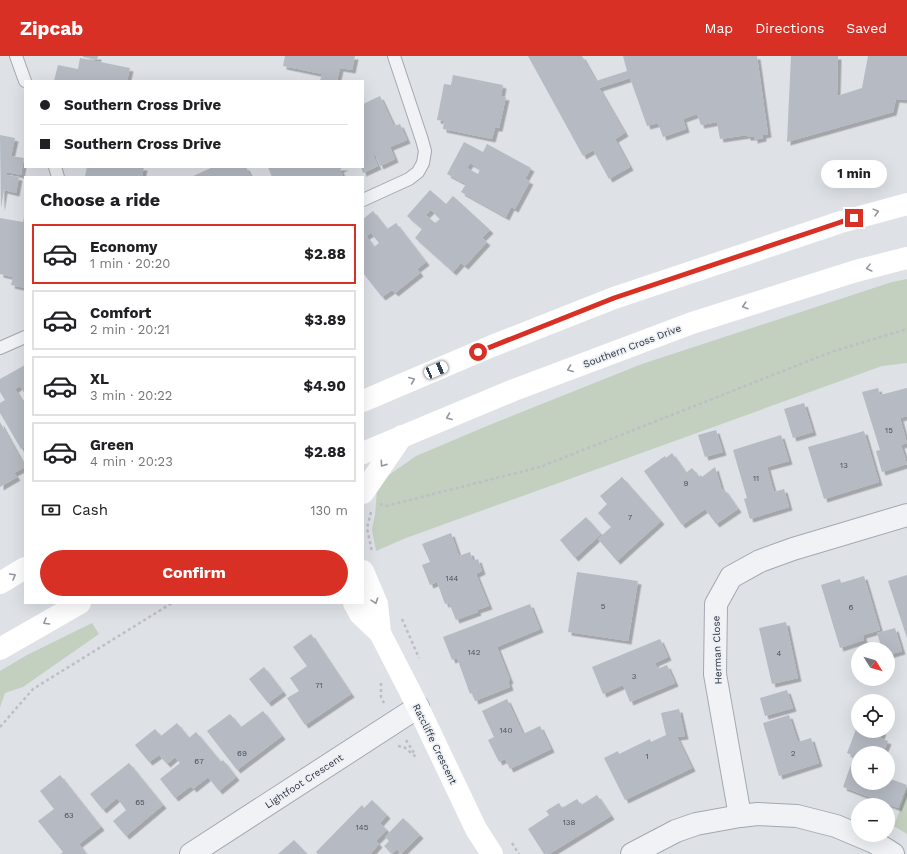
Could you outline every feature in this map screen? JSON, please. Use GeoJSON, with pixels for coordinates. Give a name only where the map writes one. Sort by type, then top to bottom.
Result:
{"type":"FeatureCollection","features":[{"type":"Feature","properties":{"kind":"main road"},"geometry":{"type":"LineString","coordinates":[[369,399],[492,346],[614,298],[841,222],[907,204]]}},
{"type":"Feature","properties":{"kind":"main road","name":"Southern Cross Drive"},"geometry":{"type":"LineString","coordinates":[[364,453],[514,390],[692,323],[856,271],[907,258]]}},
{"type":"Feature","properties":{"kind":"main road"},"geometry":{"type":"LineString","coordinates":[[367,500],[402,436]]}},
{"type":"Feature","properties":{"kind":"main road","name":"Ratcliffe Crescent"},"geometry":{"type":"LineString","coordinates":[[368,563],[377,604],[380,632],[418,707],[476,829],[492,854]]}},
{"type":"Feature","properties":{"kind":"main road"},"geometry":{"type":"LineString","coordinates":[[0,583],[24,569]]}},
{"type":"Feature","properties":{"kind":"main road"},"geometry":{"type":"LineString","coordinates":[[0,649],[78,604]]}},
{"type":"Feature","properties":{"kind":"main road","name":"Ratcliffe Crescent"},"geometry":{"type":"LineString","coordinates":[[355,604],[360,614],[380,632]]}},
{"type":"Feature","properties":{"kind":"street","name":"Herman Close"},"geometry":{"type":"LineString","coordinates":[[740,816],[715,674],[716,604],[731,577],[760,561],[793,549],[907,515]]}},
{"type":"Feature","properties":{"kind":"street","name":"Lightfoot Crescent"},"geometry":{"type":"LineString","coordinates":[[191,854],[418,707]]}},
{"type":"Feature","properties":{"kind":"street"},"geometry":{"type":"LineString","coordinates":[[632,854],[676,831],[696,824],[758,814],[797,816],[836,826],[874,842],[893,854]]}},
{"type":"Feature","properties":{"kind":"lane"},"geometry":{"type":"LineString","coordinates":[[16,56],[25,80]]}},
{"type":"Feature","properties":{"kind":"lane"},"geometry":{"type":"LineString","coordinates":[[364,200],[409,179],[418,172],[424,163],[425,152],[422,140],[394,56]]}},
{"type":"Feature","properties":{"kind":"lane"},"geometry":{"type":"LineString","coordinates":[[0,348],[24,337]]}},
{"type":"Feature","properties":{"kind":"path"},"geometry":{"type":"LineString","coordinates":[[386,506],[540,467],[831,352],[907,329]]}},
{"type":"Feature","properties":{"kind":"path"},"geometry":{"type":"LineString","coordinates":[[367,500],[368,563]]}},
{"type":"Feature","properties":{"kind":"path"},"geometry":{"type":"LineString","coordinates":[[0,727],[33,689],[170,604]]}},
{"type":"Feature","properties":{"kind":"path"},"geometry":{"type":"LineString","coordinates":[[402,619],[421,662]]}},
{"type":"Feature","properties":{"kind":"path"},"geometry":{"type":"LineString","coordinates":[[393,745],[404,747],[415,755],[419,762]]}},
{"type":"Feature","properties":{"kind":"path"},"geometry":{"type":"LineString","coordinates":[[511,841],[519,854]]}},
{"type":"Feature","properties":{"kind":"green space"},"geometry":{"type":"Polygon","coordinates":[[[907,279],[907,363],[882,366],[406,538],[376,551],[372,529],[377,490],[386,477],[416,456],[642,364],[892,282],[907,279]]]}},
{"type":"Feature","properties":{"kind":"green space"},"geometry":{"type":"Polygon","coordinates":[[[92,623],[99,634],[23,687],[5,693],[0,707],[0,671],[27,655],[92,623]]]}},
{"type":"Feature","properties":{"kind":"green space"},"geometry":{"type":"Polygon","coordinates":[[[907,790],[907,834],[895,827],[907,790]]]}},
{"type":"Feature","properties":{"kind":"building"},"geometry":{"type":"Polygon","coordinates":[[[83,56],[98,56],[97,60],[83,56]]]}},
{"type":"Feature","properties":{"kind":"building"},"geometry":{"type":"Polygon","coordinates":[[[285,56],[355,56],[352,70],[340,68],[337,80],[320,80],[322,74],[283,66],[285,56]]]}},
{"type":"Feature","properties":{"kind":"building"},"geometry":{"type":"Polygon","coordinates":[[[528,56],[582,56],[596,81],[627,71],[623,56],[757,56],[768,134],[763,135],[763,138],[754,140],[754,137],[747,137],[747,135],[720,139],[717,122],[701,125],[697,114],[683,119],[686,129],[663,137],[658,123],[647,126],[630,78],[599,88],[625,133],[615,139],[630,167],[609,179],[593,150],[583,156],[528,56]]]}},
{"type":"Feature","properties":{"kind":"building"},"geometry":{"type":"Polygon","coordinates":[[[791,56],[838,56],[837,96],[862,88],[868,56],[907,56],[907,100],[896,99],[893,112],[787,142],[791,56]]]}},
{"type":"Feature","properties":{"kind":"building"},"geometry":{"type":"Polygon","coordinates":[[[80,58],[130,68],[127,80],[54,80],[58,65],[78,69],[80,58]]]}},
{"type":"Feature","properties":{"kind":"building"},"geometry":{"type":"Polygon","coordinates":[[[453,75],[503,85],[501,96],[506,97],[499,128],[495,128],[492,139],[443,129],[444,121],[437,120],[444,84],[451,85],[453,75]]]}},
{"type":"Feature","properties":{"kind":"building"},"geometry":{"type":"Polygon","coordinates":[[[380,96],[394,126],[400,124],[407,140],[390,147],[395,159],[380,166],[375,154],[373,155],[378,166],[363,173],[361,168],[364,168],[364,104],[380,96]]]}},
{"type":"Feature","properties":{"kind":"building"},"geometry":{"type":"Polygon","coordinates":[[[0,135],[15,138],[11,156],[24,158],[21,175],[7,172],[7,175],[19,177],[16,193],[4,190],[1,208],[0,135]]]}},
{"type":"Feature","properties":{"kind":"building"},"geometry":{"type":"Polygon","coordinates":[[[464,142],[483,152],[487,144],[531,168],[525,179],[530,181],[515,209],[511,207],[506,217],[461,192],[466,184],[447,174],[464,142]],[[470,163],[467,168],[478,174],[480,169],[470,163]]]}},
{"type":"Feature","properties":{"kind":"building"},"geometry":{"type":"Polygon","coordinates":[[[87,168],[144,168],[142,176],[85,176],[87,168]]]}},
{"type":"Feature","properties":{"kind":"building"},"geometry":{"type":"Polygon","coordinates":[[[211,168],[246,168],[250,176],[193,176],[211,168]]]}},
{"type":"Feature","properties":{"kind":"building"},"geometry":{"type":"Polygon","coordinates":[[[268,168],[342,168],[340,169],[343,176],[272,176],[268,168]]]}},
{"type":"Feature","properties":{"kind":"building"},"geometry":{"type":"Polygon","coordinates":[[[430,190],[446,204],[453,196],[490,230],[482,238],[487,242],[465,266],[461,263],[453,272],[415,238],[422,229],[407,216],[430,190]],[[431,210],[426,215],[435,223],[440,219],[431,210]]]}},
{"type":"Feature","properties":{"kind":"building"},"geometry":{"type":"Polygon","coordinates":[[[373,211],[387,229],[396,223],[426,262],[417,269],[420,273],[395,293],[392,290],[382,297],[364,274],[364,218],[373,211]],[[371,233],[366,236],[374,247],[379,243],[371,233]]]}},
{"type":"Feature","properties":{"kind":"building"},"geometry":{"type":"Polygon","coordinates":[[[24,217],[24,288],[11,285],[13,277],[0,274],[0,218],[23,222],[24,217]]]}},
{"type":"Feature","properties":{"kind":"building"},"geometry":{"type":"Polygon","coordinates":[[[24,366],[24,392],[20,386],[15,389],[22,401],[24,400],[24,448],[21,449],[0,413],[0,403],[5,400],[0,392],[0,379],[24,366]]]}},
{"type":"Feature","properties":{"kind":"building"},"geometry":{"type":"Polygon","coordinates":[[[878,388],[880,395],[907,388],[907,416],[900,418],[907,443],[901,445],[907,464],[882,472],[876,451],[880,450],[862,392],[878,388]]]}},
{"type":"Feature","properties":{"kind":"building"},"geometry":{"type":"Polygon","coordinates":[[[804,403],[813,432],[793,438],[784,409],[804,403]]]}},
{"type":"Feature","properties":{"kind":"building"},"geometry":{"type":"Polygon","coordinates":[[[0,422],[24,468],[14,473],[17,477],[0,487],[0,422]]]}},
{"type":"Feature","properties":{"kind":"building"},"geometry":{"type":"Polygon","coordinates":[[[716,430],[723,452],[705,457],[698,435],[716,430]]]}},
{"type":"Feature","properties":{"kind":"building"},"geometry":{"type":"Polygon","coordinates":[[[864,431],[879,482],[824,499],[808,447],[864,431]]]}},
{"type":"Feature","properties":{"kind":"building"},"geometry":{"type":"Polygon","coordinates":[[[781,435],[789,461],[767,467],[774,492],[784,489],[789,507],[750,519],[744,499],[747,498],[733,450],[781,435]]]}},
{"type":"Feature","properties":{"kind":"building"},"geometry":{"type":"Polygon","coordinates":[[[672,453],[686,473],[692,468],[699,477],[701,475],[702,477],[715,467],[722,490],[724,489],[738,509],[716,524],[705,509],[682,525],[644,471],[665,456],[666,458],[672,453]]]}},
{"type":"Feature","properties":{"kind":"building"},"geometry":{"type":"Polygon","coordinates":[[[622,477],[661,521],[617,561],[598,539],[611,527],[598,513],[607,504],[600,496],[622,477]]]}},
{"type":"Feature","properties":{"kind":"building"},"geometry":{"type":"Polygon","coordinates":[[[586,517],[601,534],[575,558],[560,540],[586,517]]]}},
{"type":"Feature","properties":{"kind":"building"},"geometry":{"type":"Polygon","coordinates":[[[451,533],[459,556],[470,552],[473,561],[478,559],[482,571],[476,574],[489,606],[477,610],[478,612],[456,620],[449,603],[445,604],[437,582],[430,585],[422,565],[430,562],[422,544],[451,533]]]}},
{"type":"Feature","properties":{"kind":"building"},"geometry":{"type":"Polygon","coordinates":[[[577,572],[638,581],[628,641],[568,632],[577,572]]]}},
{"type":"Feature","properties":{"kind":"building"},"geometry":{"type":"Polygon","coordinates":[[[907,575],[907,638],[888,581],[907,575]]]}},
{"type":"Feature","properties":{"kind":"building"},"geometry":{"type":"Polygon","coordinates":[[[864,576],[880,630],[863,635],[864,640],[851,642],[851,644],[840,648],[821,585],[840,579],[841,583],[864,576]]]}},
{"type":"Feature","properties":{"kind":"building"},"geometry":{"type":"Polygon","coordinates":[[[530,604],[540,629],[497,647],[510,680],[508,681],[510,687],[475,701],[472,693],[470,694],[457,658],[452,660],[443,637],[530,604]]]}},
{"type":"Feature","properties":{"kind":"building"},"geometry":{"type":"Polygon","coordinates":[[[786,622],[798,678],[772,684],[759,628],[786,622]]]}},
{"type":"Feature","properties":{"kind":"building"},"geometry":{"type":"Polygon","coordinates":[[[895,628],[902,651],[895,653],[895,642],[880,642],[877,633],[895,628]]]}},
{"type":"Feature","properties":{"kind":"building"},"geometry":{"type":"Polygon","coordinates":[[[311,634],[351,694],[305,725],[287,698],[299,691],[290,678],[307,666],[293,647],[311,634]]]}},
{"type":"Feature","properties":{"kind":"building"},"geometry":{"type":"Polygon","coordinates":[[[660,639],[668,657],[655,663],[658,669],[667,665],[675,683],[630,702],[623,685],[603,694],[592,667],[660,639]]]}},
{"type":"Feature","properties":{"kind":"building"},"geometry":{"type":"Polygon","coordinates":[[[264,667],[283,692],[268,703],[249,679],[264,667]]]}},
{"type":"Feature","properties":{"kind":"building"},"geometry":{"type":"Polygon","coordinates":[[[787,690],[793,708],[765,716],[760,698],[787,690]]]}},
{"type":"Feature","properties":{"kind":"building"},"geometry":{"type":"Polygon","coordinates":[[[507,699],[523,734],[540,726],[551,749],[510,769],[505,759],[499,762],[488,740],[494,737],[482,711],[507,699]]]}},
{"type":"Feature","properties":{"kind":"building"},"geometry":{"type":"Polygon","coordinates":[[[679,709],[685,736],[677,737],[692,768],[625,800],[604,758],[618,751],[619,754],[650,739],[651,742],[666,735],[661,713],[679,709]]]}},
{"type":"Feature","properties":{"kind":"building"},"geometry":{"type":"Polygon","coordinates":[[[263,711],[282,736],[237,770],[207,731],[230,714],[241,727],[263,711]]]}},
{"type":"Feature","properties":{"kind":"building"},"geometry":{"type":"Polygon","coordinates":[[[789,715],[798,742],[811,738],[819,763],[779,776],[763,723],[789,715]]]}},
{"type":"Feature","properties":{"kind":"building"},"geometry":{"type":"Polygon","coordinates":[[[177,723],[189,738],[196,732],[221,762],[223,760],[236,777],[219,791],[208,777],[193,789],[191,786],[175,798],[160,779],[180,763],[175,757],[167,764],[159,755],[149,762],[135,745],[155,729],[161,736],[177,723]]]}},
{"type":"Feature","properties":{"kind":"building"},"geometry":{"type":"Polygon","coordinates":[[[853,738],[880,738],[888,741],[886,746],[851,746],[851,755],[847,753],[853,738]]]}},
{"type":"Feature","properties":{"kind":"building"},"geometry":{"type":"Polygon","coordinates":[[[129,763],[163,805],[126,836],[113,821],[126,810],[117,798],[103,810],[90,794],[129,763]]]}},
{"type":"Feature","properties":{"kind":"building"},"geometry":{"type":"Polygon","coordinates":[[[851,764],[851,790],[895,790],[895,781],[907,785],[898,808],[895,807],[895,798],[872,798],[843,787],[851,764]]]}},
{"type":"Feature","properties":{"kind":"building"},"geometry":{"type":"Polygon","coordinates":[[[60,775],[101,827],[79,844],[86,854],[60,854],[63,852],[38,821],[54,809],[40,791],[60,775]]]}},
{"type":"Feature","properties":{"kind":"building"},"geometry":{"type":"Polygon","coordinates":[[[597,795],[611,816],[549,854],[544,854],[528,829],[549,815],[546,811],[559,803],[562,808],[577,799],[581,805],[597,795]]]}},
{"type":"Feature","properties":{"kind":"building"},"geometry":{"type":"Polygon","coordinates":[[[372,800],[387,815],[380,823],[387,830],[376,841],[379,844],[370,854],[318,854],[316,852],[362,805],[364,808],[372,800]]]}},
{"type":"Feature","properties":{"kind":"building"},"geometry":{"type":"Polygon","coordinates":[[[403,818],[420,835],[401,854],[397,849],[392,854],[384,846],[389,841],[385,837],[403,818]]]}},
{"type":"Feature","properties":{"kind":"building"},"geometry":{"type":"Polygon","coordinates":[[[294,840],[307,854],[278,854],[294,840]]]}},
{"type":"Feature","properties":{"kind":"route"},"geometry":{"type":"LineString","coordinates":[[478,352],[614,298],[854,218]]}}]}
